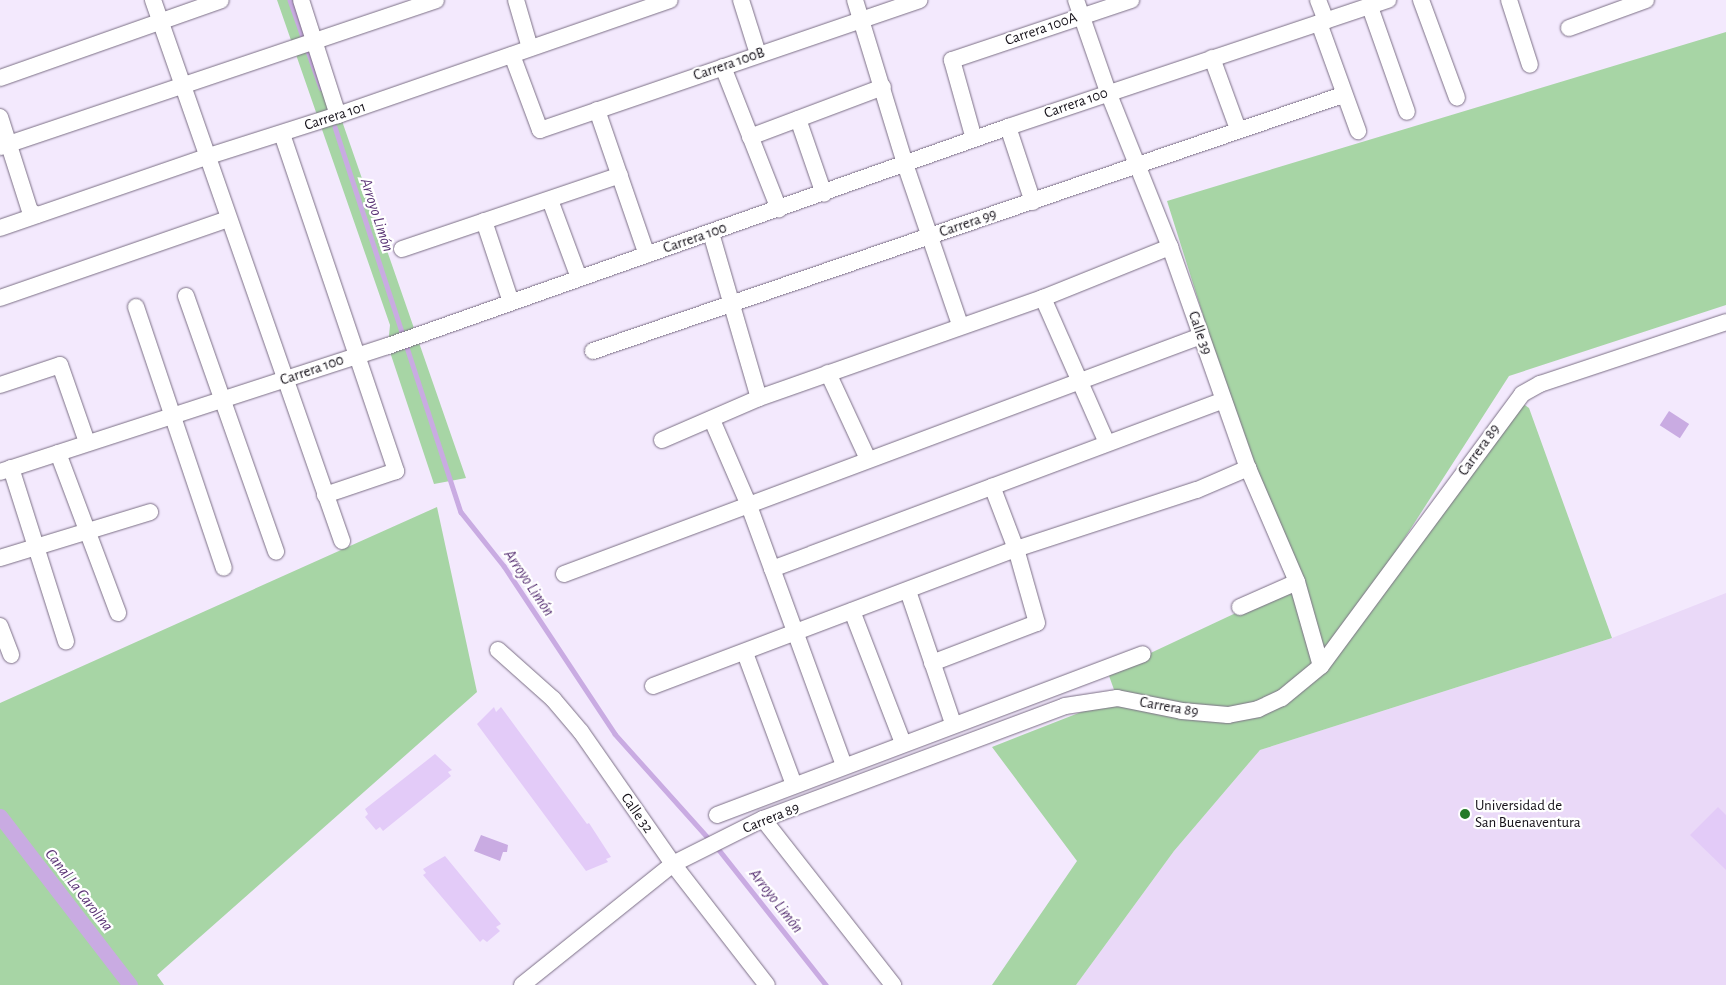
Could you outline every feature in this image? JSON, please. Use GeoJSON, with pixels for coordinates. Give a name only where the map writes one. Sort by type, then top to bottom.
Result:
{"type":"FeatureCollection","features":[{"type":"Feature","properties":{"kind":"street"},"geometry":{"type":"LineString","coordinates":[[153,0],[181,85],[342,541]]}},
{"type":"Feature","properties":{"kind":"street"},"geometry":{"type":"LineString","coordinates":[[0,78],[221,0]]}},
{"type":"Feature","properties":{"kind":"street"},"geometry":{"type":"LineString","coordinates":[[301,0],[307,42],[338,115]]}},
{"type":"Feature","properties":{"kind":"street"},"geometry":{"type":"LineString","coordinates":[[4,146],[307,42],[436,0]]}},
{"type":"Feature","properties":{"kind":"street"},"geometry":{"type":"LineString","coordinates":[[516,0],[530,48]]}},
{"type":"Feature","properties":{"kind":"street","name":"Carrera 101"},"geometry":{"type":"LineString","coordinates":[[0,228],[206,156],[282,134],[338,115],[670,0]]}},
{"type":"Feature","properties":{"kind":"street"},"geometry":{"type":"LineString","coordinates":[[741,0],[758,54]]}},
{"type":"Feature","properties":{"kind":"street"},"geometry":{"type":"LineString","coordinates":[[855,0],[905,164],[960,326]]}},
{"type":"Feature","properties":{"kind":"street","name":"Carrera 100B"},"geometry":{"type":"LineString","coordinates":[[512,55],[540,130],[919,0]]}},
{"type":"Feature","properties":{"kind":"street","name":"Carrera 100A"},"geometry":{"type":"LineString","coordinates":[[974,139],[952,60],[1079,8],[1131,0]]}},
{"type":"Feature","properties":{"kind":"street"},"geometry":{"type":"LineString","coordinates":[[1318,0],[1322,22],[1343,94],[1358,131]]}},
{"type":"Feature","properties":{"kind":"street","name":"Carrera 100"},"geometry":{"type":"LineString","coordinates":[[5,470],[87,442],[174,418],[358,354],[388,346],[414,335],[824,194],[1008,126],[1388,0]]}},
{"type":"Feature","properties":{"kind":"street"},"geometry":{"type":"LineString","coordinates":[[1421,0],[1457,98]]}},
{"type":"Feature","properties":{"kind":"street"},"geometry":{"type":"LineString","coordinates":[[1509,0],[1530,65]]}},
{"type":"Feature","properties":{"kind":"street"},"geometry":{"type":"LineString","coordinates":[[1569,28],[1646,0]]}},
{"type":"Feature","properties":{"kind":"street"},"geometry":{"type":"LineString","coordinates":[[1370,7],[1407,112]]}},
{"type":"Feature","properties":{"kind":"street","name":"Calle 39"},"geometry":{"type":"LineString","coordinates":[[1079,8],[1108,92],[1170,247],[1248,468],[1297,582],[1321,666]]}},
{"type":"Feature","properties":{"kind":"street"},"geometry":{"type":"LineString","coordinates":[[1212,58],[1238,129]]}},
{"type":"Feature","properties":{"kind":"street"},"geometry":{"type":"LineString","coordinates":[[723,67],[778,209]]}},
{"type":"Feature","properties":{"kind":"street"},"geometry":{"type":"LineString","coordinates":[[750,137],[883,87]]}},
{"type":"Feature","properties":{"kind":"street","name":"Carrera 99"},"geometry":{"type":"LineString","coordinates":[[593,351],[1033,202],[1343,94]]}},
{"type":"Feature","properties":{"kind":"street"},"geometry":{"type":"LineString","coordinates":[[597,110],[647,255]]}},
{"type":"Feature","properties":{"kind":"street"},"geometry":{"type":"LineString","coordinates":[[0,117],[4,146],[30,211],[37,215]]}},
{"type":"Feature","properties":{"kind":"street"},"geometry":{"type":"LineString","coordinates":[[798,119],[824,194]]}},
{"type":"Feature","properties":{"kind":"street"},"geometry":{"type":"LineString","coordinates":[[1008,126],[1033,202]]}},
{"type":"Feature","properties":{"kind":"street"},"geometry":{"type":"LineString","coordinates":[[282,134],[396,471],[325,494]]}},
{"type":"Feature","properties":{"kind":"street"},"geometry":{"type":"LineString","coordinates":[[402,249],[620,175]]}},
{"type":"Feature","properties":{"kind":"street"},"geometry":{"type":"LineString","coordinates":[[550,200],[578,278]]}},
{"type":"Feature","properties":{"kind":"street"},"geometry":{"type":"LineString","coordinates":[[0,298],[228,219]]}},
{"type":"Feature","properties":{"kind":"street"},"geometry":{"type":"LineString","coordinates":[[484,221],[511,302]]}},
{"type":"Feature","properties":{"kind":"street"},"geometry":{"type":"LineString","coordinates":[[711,233],[759,398]]}},
{"type":"Feature","properties":{"kind":"street"},"geometry":{"type":"LineString","coordinates":[[662,440],[712,420],[759,398],[1043,298],[1170,247]]}},
{"type":"Feature","properties":{"kind":"street"},"geometry":{"type":"LineString","coordinates":[[186,296],[276,552]]}},
{"type":"Feature","properties":{"kind":"street"},"geometry":{"type":"LineString","coordinates":[[1043,298],[1107,443]]}},
{"type":"Feature","properties":{"kind":"street"},"geometry":{"type":"LineString","coordinates":[[136,307],[224,568]]}},
{"type":"Feature","properties":{"kind":"street","name":"Carrera 89"},"geometry":{"type":"LineString","coordinates":[[531,982],[677,862],[762,819],[1065,706],[1117,698],[1182,711],[1228,716],[1258,709],[1282,698],[1321,666],[1522,394],[1540,384],[1726,322]]}},
{"type":"Feature","properties":{"kind":"street"},"geometry":{"type":"LineString","coordinates":[[564,574],[748,503],[1201,336]]}},
{"type":"Feature","properties":{"kind":"street"},"geometry":{"type":"LineString","coordinates":[[0,385],[60,365],[87,442]]}},
{"type":"Feature","properties":{"kind":"street"},"geometry":{"type":"LineString","coordinates":[[828,373],[868,459]]}},
{"type":"Feature","properties":{"kind":"street"},"geometry":{"type":"LineString","coordinates":[[772,570],[1223,400]]}},
{"type":"Feature","properties":{"kind":"street"},"geometry":{"type":"LineString","coordinates":[[712,420],[748,503],[844,766]]}},
{"type":"Feature","properties":{"kind":"street"},"geometry":{"type":"LineString","coordinates":[[58,453],[118,614]]}},
{"type":"Feature","properties":{"kind":"street"},"geometry":{"type":"LineString","coordinates":[[653,686],[745,653],[1016,549],[1197,490],[1248,468]]}},
{"type":"Feature","properties":{"kind":"street"},"geometry":{"type":"LineString","coordinates":[[5,470],[36,548],[66,641]]}},
{"type":"Feature","properties":{"kind":"street"},"geometry":{"type":"LineString","coordinates":[[932,663],[1037,623],[1016,549],[992,486]]}},
{"type":"Feature","properties":{"kind":"street"},"geometry":{"type":"LineString","coordinates":[[0,558],[150,512]]}},
{"type":"Feature","properties":{"kind":"street"},"geometry":{"type":"LineString","coordinates":[[1240,607],[1297,582]]}},
{"type":"Feature","properties":{"kind":"street"},"geometry":{"type":"LineString","coordinates":[[908,591],[953,723]]}},
{"type":"Feature","properties":{"kind":"street"},"geometry":{"type":"LineString","coordinates":[[852,612],[903,743]]}},
{"type":"Feature","properties":{"kind":"street"},"geometry":{"type":"LineString","coordinates":[[0,626],[11,655]]}},
{"type":"Feature","properties":{"kind":"street","name":"Calle 32"},"geometry":{"type":"LineString","coordinates":[[498,650],[553,699],[581,732],[767,985]]}},
{"type":"Feature","properties":{"kind":"street"},"geometry":{"type":"LineString","coordinates":[[745,653],[794,785]]}},
{"type":"Feature","properties":{"kind":"street"},"geometry":{"type":"LineString","coordinates":[[716,815],[953,723],[1142,654]]}},
{"type":"Feature","properties":{"kind":"street"},"geometry":{"type":"LineString","coordinates":[[762,819],[893,985]]}},
{"type":"Feature","properties":{"kind":"shaded area"},"geometry":{"type":"Polygon","coordinates":[[[1669,411],[1689,424],[1680,438],[1660,425],[1669,411]]]}},
{"type":"Feature","properties":{"kind":"shaded area","name":"Universidad de San Buenaventura"},"geometry":{"type":"Polygon","coordinates":[[[1726,593],[1726,985],[1076,985],[1174,851],[1260,750],[1612,638],[1726,593]]]}},
{"type":"Feature","properties":{"kind":"shaded area"},"geometry":{"type":"Polygon","coordinates":[[[481,835],[508,845],[507,852],[503,852],[500,861],[474,851],[481,835]]]}},
{"type":"Feature","properties":{"kind":"green space"},"geometry":{"type":"Polygon","coordinates":[[[277,0],[300,0],[466,478],[434,484],[388,346],[390,325],[277,0]]]}},
{"type":"Feature","properties":{"kind":"green space"},"geometry":{"type":"Polygon","coordinates":[[[1726,32],[1726,305],[1509,376],[1339,640],[1516,399],[1529,408],[1612,638],[1260,750],[1174,851],[1076,985],[992,985],[1077,861],[992,747],[1117,698],[1108,673],[1289,588],[1167,201],[1726,32]]]}},
{"type":"Feature","properties":{"kind":"green space"},"geometry":{"type":"Polygon","coordinates":[[[437,507],[477,692],[157,975],[164,985],[0,985],[0,703],[437,507]]]}},
{"type":"Feature","properties":{"kind":"building"},"geometry":{"type":"Polygon","coordinates":[[[494,707],[496,712],[501,707],[587,824],[589,823],[611,857],[606,859],[608,862],[586,871],[477,724],[494,707]]]}},
{"type":"Feature","properties":{"kind":"building"},"geometry":{"type":"Polygon","coordinates":[[[435,754],[452,770],[448,772],[451,776],[383,831],[380,827],[376,830],[365,817],[368,814],[365,809],[435,754]]]}},
{"type":"Feature","properties":{"kind":"building"},"geometry":{"type":"Polygon","coordinates":[[[1718,807],[1726,815],[1726,870],[1690,835],[1718,807]]]}},
{"type":"Feature","properties":{"kind":"building"},"geometry":{"type":"Polygon","coordinates":[[[445,856],[501,924],[496,927],[500,931],[487,942],[483,939],[480,942],[423,875],[426,873],[423,869],[445,856]]]}},
{"type":"Feature","properties":{"kind":"waterway","name":"Arroyo Limón"},"geometry":{"type":"LineString","coordinates":[[290,0],[321,88]]}},
{"type":"Feature","properties":{"kind":"waterway","name":"Arroyo Limón"},"geometry":{"type":"LineString","coordinates":[[335,127],[461,512],[504,566],[615,734],[711,841]]}},
{"type":"Feature","properties":{"kind":"waterway","name":"Canal La Carolina"},"geometry":{"type":"LineString","coordinates":[[0,816],[130,985]]}},
{"type":"Feature","properties":{"kind":"waterway","name":"Arroyo Limón"},"geometry":{"type":"LineString","coordinates":[[716,846],[826,985]]}},
{"type":"Feature","properties":{"kind":"place","name":"Universidad de San Buenaventura"},"geometry":{"type":"Point","coordinates":[1465,814]}}]}
